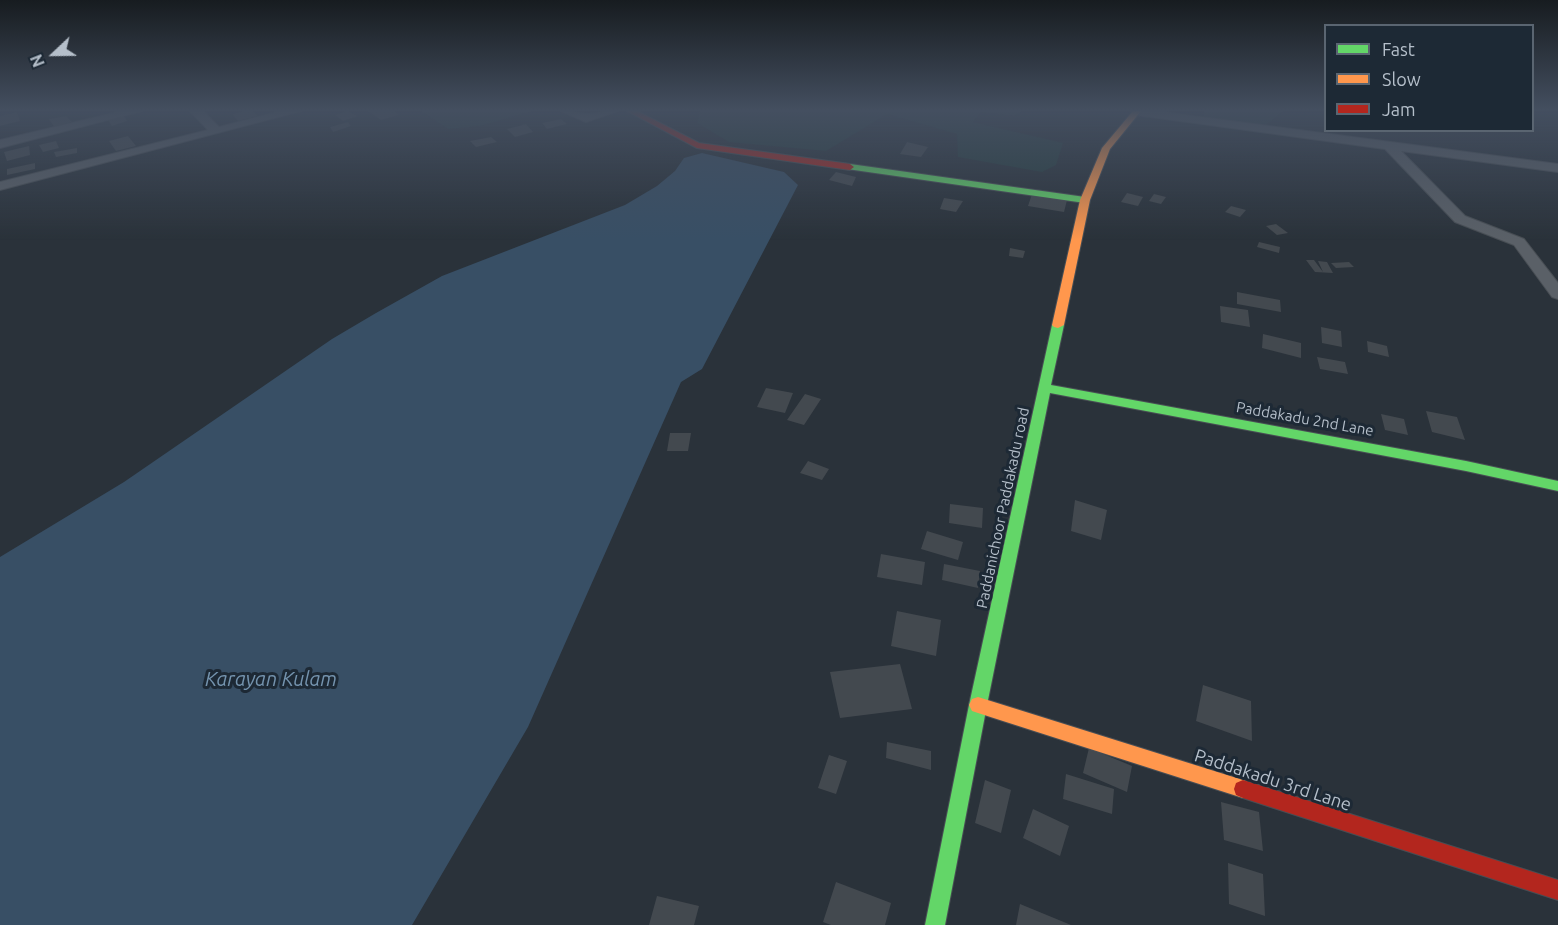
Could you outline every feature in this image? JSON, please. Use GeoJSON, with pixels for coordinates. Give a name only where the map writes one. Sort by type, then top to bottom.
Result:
{"type":"FeatureCollection","features":[{"type":"Feature","properties":{"kind":"street"},"geometry":{"type":"LineString","coordinates":[[0,186],[122,154]]}},
{"type":"Feature","properties":{"kind":"street"},"geometry":{"type":"LineString","coordinates":[[762,154],[1085,200]]}},
{"type":"Feature","properties":{"kind":"street","name":"Paddanichoor Paddakadu road"},"geometry":{"type":"LineString","coordinates":[[935,925],[978,705],[1085,200],[1104,154]]}},
{"type":"Feature","properties":{"kind":"street"},"geometry":{"type":"LineString","coordinates":[[1397,154],[1460,219],[1475,227],[1506,235],[1519,242],[1558,294]]}},
{"type":"Feature","properties":{"kind":"street"},"geometry":{"type":"LineString","coordinates":[[1452,154],[1558,168]]}},
{"type":"Feature","properties":{"kind":"street","name":"Paddakadu 2nd Lane"},"geometry":{"type":"LineString","coordinates":[[1045,388],[1455,464],[1558,486]]}},
{"type":"Feature","properties":{"kind":"street","name":"Paddakadu 3rd Lane"},"geometry":{"type":"LineString","coordinates":[[978,705],[1558,890]]}},
{"type":"Feature","properties":{"kind":"green space"},"geometry":{"type":"Polygon","coordinates":[[[958,154],[1059,154],[1056,165],[1042,172],[958,157],[958,154]]]}},
{"type":"Feature","properties":{"kind":"water","name":"Karayan Kulam"},"geometry":{"type":"Polygon","coordinates":[[[707,154],[784,172],[798,185],[702,369],[681,382],[528,727],[412,925],[0,925],[0,557],[124,482],[332,339],[376,313],[442,276],[625,205],[657,186],[675,171],[684,158],[707,154]]]}},
{"type":"Feature","properties":{"kind":"building"},"geometry":{"type":"Polygon","coordinates":[[[5,154],[30,154],[30,155],[7,161],[5,154]]]}},
{"type":"Feature","properties":{"kind":"building"},"geometry":{"type":"Polygon","coordinates":[[[55,154],[71,154],[56,157],[55,154]]]}},
{"type":"Feature","properties":{"kind":"building"},"geometry":{"type":"Polygon","coordinates":[[[901,154],[923,154],[921,157],[901,154]]]}},
{"type":"Feature","properties":{"kind":"building"},"geometry":{"type":"Polygon","coordinates":[[[35,163],[35,169],[7,175],[7,169],[35,163]]]}},
{"type":"Feature","properties":{"kind":"building"},"geometry":{"type":"Polygon","coordinates":[[[836,172],[856,177],[852,186],[829,180],[836,172]]]}},
{"type":"Feature","properties":{"kind":"building"},"geometry":{"type":"Polygon","coordinates":[[[1127,193],[1143,197],[1138,206],[1121,202],[1127,193]]]}},
{"type":"Feature","properties":{"kind":"building"},"geometry":{"type":"Polygon","coordinates":[[[1032,194],[1067,200],[1064,212],[1028,206],[1032,194]]]}},
{"type":"Feature","properties":{"kind":"building"},"geometry":{"type":"Polygon","coordinates":[[[1154,194],[1166,197],[1161,204],[1149,201],[1154,194]]]}},
{"type":"Feature","properties":{"kind":"building"},"geometry":{"type":"Polygon","coordinates":[[[944,198],[963,201],[956,212],[940,209],[944,198]]]}},
{"type":"Feature","properties":{"kind":"building"},"geometry":{"type":"Polygon","coordinates":[[[1231,206],[1246,210],[1240,217],[1225,212],[1231,206]]]}},
{"type":"Feature","properties":{"kind":"building"},"geometry":{"type":"Polygon","coordinates":[[[1276,224],[1288,233],[1277,235],[1266,226],[1276,224]]]}},
{"type":"Feature","properties":{"kind":"building"},"geometry":{"type":"Polygon","coordinates":[[[1259,242],[1280,247],[1279,253],[1257,247],[1259,242]]]}},
{"type":"Feature","properties":{"kind":"building"},"geometry":{"type":"Polygon","coordinates":[[[1010,248],[1025,251],[1023,258],[1009,256],[1010,248]]]}},
{"type":"Feature","properties":{"kind":"building"},"geometry":{"type":"Polygon","coordinates":[[[1306,260],[1314,260],[1323,272],[1318,261],[1327,262],[1333,273],[1315,272],[1306,260]]]}},
{"type":"Feature","properties":{"kind":"building"},"geometry":{"type":"Polygon","coordinates":[[[1349,262],[1354,267],[1336,268],[1331,263],[1349,262]]]}},
{"type":"Feature","properties":{"kind":"building"},"geometry":{"type":"Polygon","coordinates":[[[1237,292],[1280,300],[1281,312],[1237,304],[1237,292]]]}},
{"type":"Feature","properties":{"kind":"building"},"geometry":{"type":"Polygon","coordinates":[[[1220,306],[1248,310],[1250,327],[1221,322],[1220,306]]]}},
{"type":"Feature","properties":{"kind":"building"},"geometry":{"type":"Polygon","coordinates":[[[1321,327],[1341,331],[1342,347],[1322,343],[1321,327]]]}},
{"type":"Feature","properties":{"kind":"building"},"geometry":{"type":"Polygon","coordinates":[[[1263,334],[1301,343],[1301,358],[1262,348],[1263,334]]]}},
{"type":"Feature","properties":{"kind":"building"},"geometry":{"type":"Polygon","coordinates":[[[1367,341],[1387,346],[1389,357],[1368,352],[1367,341]]]}},
{"type":"Feature","properties":{"kind":"building"},"geometry":{"type":"Polygon","coordinates":[[[1317,357],[1345,362],[1348,374],[1320,369],[1317,357]]]}},
{"type":"Feature","properties":{"kind":"building"},"geometry":{"type":"Polygon","coordinates":[[[766,388],[793,393],[785,413],[757,407],[766,388]]]}},
{"type":"Feature","properties":{"kind":"building"},"geometry":{"type":"Polygon","coordinates":[[[805,394],[821,399],[804,425],[787,420],[805,394]]]}},
{"type":"Feature","properties":{"kind":"building"},"geometry":{"type":"Polygon","coordinates":[[[1426,411],[1457,417],[1465,440],[1432,432],[1426,411]]]}},
{"type":"Feature","properties":{"kind":"building"},"geometry":{"type":"Polygon","coordinates":[[[1381,414],[1404,419],[1408,435],[1385,430],[1381,414]]]}},
{"type":"Feature","properties":{"kind":"building"},"geometry":{"type":"Polygon","coordinates":[[[670,433],[691,433],[688,451],[667,451],[670,433]]]}},
{"type":"Feature","properties":{"kind":"building"},"geometry":{"type":"Polygon","coordinates":[[[808,461],[829,469],[822,480],[800,473],[808,461]]]}},
{"type":"Feature","properties":{"kind":"building"},"geometry":{"type":"Polygon","coordinates":[[[1075,500],[1107,510],[1101,540],[1071,531],[1075,500]]]}},
{"type":"Feature","properties":{"kind":"building"},"geometry":{"type":"Polygon","coordinates":[[[950,504],[983,508],[982,528],[949,523],[950,504]]]}},
{"type":"Feature","properties":{"kind":"building"},"geometry":{"type":"Polygon","coordinates":[[[927,531],[963,542],[958,560],[921,549],[927,531]]]}},
{"type":"Feature","properties":{"kind":"building"},"geometry":{"type":"Polygon","coordinates":[[[881,554],[925,562],[922,585],[877,577],[881,554]]]}},
{"type":"Feature","properties":{"kind":"building"},"geometry":{"type":"Polygon","coordinates":[[[944,564],[980,571],[978,588],[942,580],[944,564]]]}},
{"type":"Feature","properties":{"kind":"building"},"geometry":{"type":"Polygon","coordinates":[[[897,611],[941,620],[936,656],[891,646],[897,611]]]}},
{"type":"Feature","properties":{"kind":"building"},"geometry":{"type":"Polygon","coordinates":[[[900,664],[912,709],[840,718],[830,672],[900,664]]]}},
{"type":"Feature","properties":{"kind":"building"},"geometry":{"type":"Polygon","coordinates":[[[1203,685],[1251,701],[1252,741],[1196,721],[1203,685]]]}},
{"type":"Feature","properties":{"kind":"building"},"geometry":{"type":"Polygon","coordinates":[[[887,742],[931,751],[931,770],[886,758],[887,742]]]}},
{"type":"Feature","properties":{"kind":"building"},"geometry":{"type":"Polygon","coordinates":[[[1089,748],[1132,766],[1127,792],[1083,773],[1089,748]]]}},
{"type":"Feature","properties":{"kind":"building"},"geometry":{"type":"Polygon","coordinates":[[[829,755],[847,761],[836,794],[818,788],[829,755]]]}},
{"type":"Feature","properties":{"kind":"building"},"geometry":{"type":"Polygon","coordinates":[[[1066,774],[1114,789],[1112,814],[1063,799],[1066,774]]]}},
{"type":"Feature","properties":{"kind":"building"},"geometry":{"type":"Polygon","coordinates":[[[985,780],[1011,790],[1001,833],[975,823],[985,780]]]}},
{"type":"Feature","properties":{"kind":"building"},"geometry":{"type":"Polygon","coordinates":[[[1221,802],[1259,812],[1263,851],[1224,840],[1221,802]]]}},
{"type":"Feature","properties":{"kind":"building"},"geometry":{"type":"Polygon","coordinates":[[[1033,809],[1069,826],[1060,856],[1023,838],[1033,809]]]}},
{"type":"Feature","properties":{"kind":"building"},"geometry":{"type":"Polygon","coordinates":[[[1228,863],[1263,874],[1265,916],[1229,904],[1228,863]]]}},
{"type":"Feature","properties":{"kind":"building"},"geometry":{"type":"Polygon","coordinates":[[[836,882],[891,903],[885,925],[831,925],[823,922],[836,882]]]}},
{"type":"Feature","properties":{"kind":"building"},"geometry":{"type":"Polygon","coordinates":[[[657,896],[699,906],[694,925],[649,925],[657,896]]]}},
{"type":"Feature","properties":{"kind":"building"},"geometry":{"type":"Polygon","coordinates":[[[1020,904],[1071,925],[1016,925],[1020,904]]]}},
{"type":"Feature","properties":{"kind":"traffic: fast"},"geometry":{"type":"LineString","coordinates":[[850,167],[1085,200]]}},
{"type":"Feature","properties":{"kind":"traffic: fast"},"geometry":{"type":"LineString","coordinates":[[935,925],[978,705],[1058,325]]}},
{"type":"Feature","properties":{"kind":"traffic: fast"},"geometry":{"type":"LineString","coordinates":[[1045,388],[1466,466],[1558,486]]}},
{"type":"Feature","properties":{"kind":"traffic: slow"},"geometry":{"type":"LineString","coordinates":[[1058,325],[1085,200],[1104,154]]}},
{"type":"Feature","properties":{"kind":"traffic: slow"},"geometry":{"type":"LineString","coordinates":[[978,705],[1243,789]]}},
{"type":"Feature","properties":{"kind":"traffic: jam"},"geometry":{"type":"LineString","coordinates":[[761,154],[850,167]]}},
{"type":"Feature","properties":{"kind":"traffic: jam"},"geometry":{"type":"LineString","coordinates":[[1243,789],[1558,890]]}}]}
